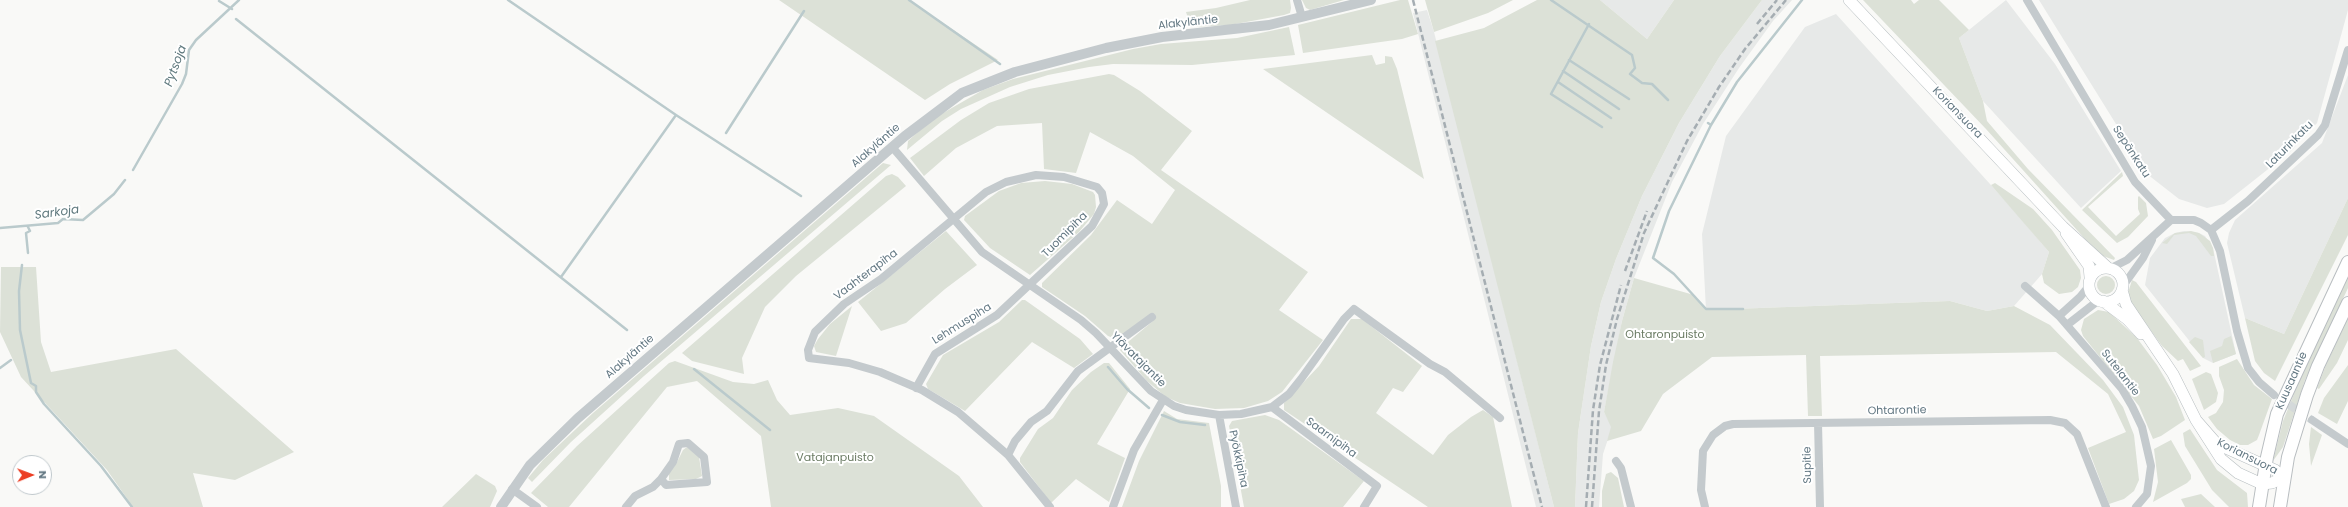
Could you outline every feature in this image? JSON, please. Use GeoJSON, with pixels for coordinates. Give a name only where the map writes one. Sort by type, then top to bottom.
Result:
{"type":"FeatureCollection","features":[{"type":"Feature","properties":{"kind":"main road","name":"Koriansuora"},"geometry":{"type":"LineString","coordinates":[[1849,0],[2063,227],[2109,268]]}},
{"type":"Feature","properties":{"kind":"main road","name":"Koriansuora"},"geometry":{"type":"LineString","coordinates":[[2063,227],[2069,240],[2089,266],[2090,282]]}},
{"type":"Feature","properties":{"kind":"main road","name":"Kuusaantie"},"geometry":{"type":"LineString","coordinates":[[2259,507],[2262,484],[2277,414],[2348,262]]}},
{"type":"Feature","properties":{"kind":"main road"},"geometry":{"type":"LineString","coordinates":[[2109,268],[2120,275],[2123,288],[2117,298],[2101,301],[2092,294],[2090,282],[2097,270],[2109,268]]}},
{"type":"Feature","properties":{"kind":"main road","name":"Koriansuora"},"geometry":{"type":"LineString","coordinates":[[2123,288],[2126,304],[2148,335],[2157,352]]}},
{"type":"Feature","properties":{"kind":"main road","name":"Koriansuora"},"geometry":{"type":"LineString","coordinates":[[2101,301],[2128,319],[2157,352],[2173,374],[2196,420],[2221,459],[2238,473],[2262,484],[2272,483],[2284,477],[2266,465],[2217,444],[2196,420]]}},
{"type":"Feature","properties":{"kind":"main road","name":"Kuusaantie"},"geometry":{"type":"LineString","coordinates":[[2280,507],[2284,477],[2307,395],[2318,366],[2348,303]]}},
{"type":"Feature","properties":{"kind":"street"},"geometry":{"type":"LineString","coordinates":[[1297,0],[1302,17]]}},
{"type":"Feature","properties":{"kind":"street","name":"Alakyläntie"},"geometry":{"type":"LineString","coordinates":[[501,507],[512,489],[530,466],[584,413],[951,99],[974,87],[1015,72],[1144,40],[1251,29],[1371,0]]}},
{"type":"Feature","properties":{"kind":"street","name":"Sepänkatu"},"geometry":{"type":"LineString","coordinates":[[2027,0],[2135,182],[2156,202],[2171,220]]}},
{"type":"Feature","properties":{"kind":"street","name":"Laturinkatu"},"geometry":{"type":"LineString","coordinates":[[2211,230],[2248,201],[2318,135],[2325,125],[2348,50]]}},
{"type":"Feature","properties":{"kind":"street","name":"Ylävatajantie"},"geometry":{"type":"LineString","coordinates":[[893,148],[952,219],[982,252],[1081,320],[1151,391],[1163,400],[1186,410],[1219,415],[1241,414],[1272,407],[1289,394],[1344,319],[1354,309],[1430,364],[1445,372],[1500,418]]}},
{"type":"Feature","properties":{"kind":"street","name":"Tuomipiha"},"geometry":{"type":"LineString","coordinates":[[952,219],[986,192],[1006,182],[1024,177],[1054,176],[1074,179],[1097,187],[1104,198],[1102,211],[1099,217],[1072,246],[1029,285]]}},
{"type":"Feature","properties":{"kind":"street","name":"Vaahterapiha"},"geometry":{"type":"LineString","coordinates":[[916,388],[865,368],[809,358],[809,344],[815,332],[844,304],[881,279],[952,219]]}},
{"type":"Feature","properties":{"kind":"street"},"geometry":{"type":"LineString","coordinates":[[2109,268],[2128,260],[2152,240],[2171,220],[2194,220],[2211,230],[2220,251],[2237,331],[2248,368],[2259,382],[2274,395]]}},
{"type":"Feature","properties":{"kind":"street"},"geometry":{"type":"LineString","coordinates":[[2123,288],[2143,258],[2152,240]]}},
{"type":"Feature","properties":{"kind":"street"},"geometry":{"type":"LineString","coordinates":[[2059,316],[2072,305],[2090,282]]}},
{"type":"Feature","properties":{"kind":"street","name":"Lehmuspiha"},"geometry":{"type":"LineString","coordinates":[[916,388],[935,354],[997,316],[1029,285]]}},
{"type":"Feature","properties":{"kind":"street","name":"Sutelantie"},"geometry":{"type":"LineString","coordinates":[[2025,286],[2059,316],[2122,389],[2142,427],[2151,466],[2151,476],[2147,494],[2136,507]]}},
{"type":"Feature","properties":{"kind":"street"},"geometry":{"type":"LineString","coordinates":[[2067,326],[2101,301]]}},
{"type":"Feature","properties":{"kind":"street"},"geometry":{"type":"LineString","coordinates":[[1008,455],[1015,441],[1031,422],[1047,411],[1078,371],[1111,349],[1152,317]]}},
{"type":"Feature","properties":{"kind":"street"},"geometry":{"type":"LineString","coordinates":[[916,388],[968,419],[1008,455],[1050,507]]}},
{"type":"Feature","properties":{"kind":"street"},"geometry":{"type":"LineString","coordinates":[[1113,507],[1134,450],[1163,400]]}},
{"type":"Feature","properties":{"kind":"street","name":"Saarnipiha"},"geometry":{"type":"LineString","coordinates":[[1272,407],[1377,486],[1364,507]]}},
{"type":"Feature","properties":{"kind":"street","name":"Pyökkipiha"},"geometry":{"type":"LineString","coordinates":[[1219,415],[1236,507]]}},
{"type":"Feature","properties":{"kind":"street"},"geometry":{"type":"LineString","coordinates":[[2312,420],[2348,444]]}},
{"type":"Feature","properties":{"kind":"street","name":"Ohtarontie"},"geometry":{"type":"LineString","coordinates":[[1706,507],[1702,490],[1701,461],[1708,442],[1719,430],[1733,424],[2058,421],[2065,423],[2077,434],[2106,507]]}},
{"type":"Feature","properties":{"kind":"street","name":"Supitie"},"geometry":{"type":"LineString","coordinates":[[1818,423],[1820,507]]}},
{"type":"Feature","properties":{"kind":"street"},"geometry":{"type":"LineString","coordinates":[[626,507],[635,496],[653,487],[661,479],[673,462],[679,444],[688,442],[704,457],[707,482],[666,485],[661,479]]}},
{"type":"Feature","properties":{"kind":"street"},"geometry":{"type":"LineString","coordinates":[[1616,461],[1621,468],[1631,507]]}},
{"type":"Feature","properties":{"kind":"street"},"geometry":{"type":"LineString","coordinates":[[512,489],[537,507]]}},
{"type":"Feature","properties":{"kind":"shaded area"},"geometry":{"type":"Polygon","coordinates":[[[1600,0],[1674,0],[1647,39],[1600,0]]]}},
{"type":"Feature","properties":{"kind":"shaded area"},"geometry":{"type":"Polygon","coordinates":[[[1762,0],[1792,0],[1773,21],[1739,68],[1703,124],[1672,182],[1634,278],[1622,321],[1604,412],[1612,427],[1603,454],[1599,507],[1575,507],[1578,433],[1591,346],[1601,302],[1616,259],[1642,196],[1679,123],[1720,56],[1762,0]]]}},
{"type":"Feature","properties":{"kind":"shaded area"},"geometry":{"type":"Polygon","coordinates":[[[2006,0],[2055,64],[2121,171],[2081,208],[1983,101],[1959,38],[2006,0]]]}},
{"type":"Feature","properties":{"kind":"shaded area"},"geometry":{"type":"Polygon","coordinates":[[[2039,0],[2348,0],[2348,10],[2317,123],[2291,151],[2224,204],[2207,208],[2179,199],[2147,174],[2039,0]]]}},
{"type":"Feature","properties":{"kind":"shaded area"},"geometry":{"type":"Polygon","coordinates":[[[1427,10],[1434,32],[1554,507],[1536,507],[1413,13],[1427,10]]]}},
{"type":"Feature","properties":{"kind":"shaded area"},"geometry":{"type":"Polygon","coordinates":[[[1836,14],[2019,216],[2049,252],[2042,274],[2014,306],[1987,311],[1950,301],[1706,310],[1702,234],[1726,136],[1805,27],[1836,14]]]}},
{"type":"Feature","properties":{"kind":"shaded area"},"geometry":{"type":"Polygon","coordinates":[[[2348,75],[2348,198],[2284,334],[2245,318],[2227,243],[2229,233],[2235,220],[2322,143],[2348,75]]]}},
{"type":"Feature","properties":{"kind":"shaded area"},"geometry":{"type":"Polygon","coordinates":[[[2184,231],[2199,233],[2205,236],[2213,248],[2236,354],[2213,363],[2203,358],[2145,285],[2150,258],[2165,238],[2175,233],[2184,231]]]}},
{"type":"Feature","properties":{"kind":"green space"},"geometry":{"type":"Polygon","coordinates":[[[779,0],[909,0],[998,60],[950,84],[925,100],[779,0]]]}},
{"type":"Feature","properties":{"kind":"green space"},"geometry":{"type":"Polygon","coordinates":[[[1250,0],[1290,0],[1290,13],[1230,25],[1191,27],[1186,12],[1216,8],[1250,0]]]}},
{"type":"Feature","properties":{"kind":"green space"},"geometry":{"type":"Polygon","coordinates":[[[1302,0],[1344,0],[1310,10],[1306,8],[1302,0]]]}},
{"type":"Feature","properties":{"kind":"green space"},"geometry":{"type":"Polygon","coordinates":[[[1400,0],[1408,0],[1418,34],[1402,39],[1303,53],[1298,25],[1400,0]]]}},
{"type":"Feature","properties":{"kind":"green space"},"geometry":{"type":"Polygon","coordinates":[[[1425,0],[1513,0],[1488,13],[1434,32],[1425,0]]]}},
{"type":"Feature","properties":{"kind":"green space"},"geometry":{"type":"Polygon","coordinates":[[[1537,0],[1600,0],[1647,39],[1674,0],[1762,0],[1720,56],[1679,123],[1642,196],[1616,259],[1601,302],[1591,346],[1578,433],[1575,507],[1554,507],[1435,41],[1484,28],[1537,0]]]}},
{"type":"Feature","properties":{"kind":"green space"},"geometry":{"type":"Polygon","coordinates":[[[1863,0],[1911,0],[1914,4],[1919,0],[1939,0],[1969,30],[1959,38],[1983,101],[1987,121],[2028,169],[2115,258],[2114,260],[2103,256],[2085,239],[1986,129],[1863,0]]]}},
{"type":"Feature","properties":{"kind":"green space"},"geometry":{"type":"Polygon","coordinates":[[[1289,27],[1295,55],[1192,65],[1113,64],[1048,75],[1010,87],[961,109],[942,121],[907,150],[908,141],[931,120],[983,90],[1013,79],[1133,49],[1161,44],[1237,38],[1289,27]]]}},
{"type":"Feature","properties":{"kind":"green space"},"geometry":{"type":"Polygon","coordinates":[[[1372,55],[1376,65],[1385,63],[1385,56],[1392,57],[1397,69],[1424,179],[1263,69],[1372,55]]]}},
{"type":"Feature","properties":{"kind":"green space"},"geometry":{"type":"Polygon","coordinates":[[[1109,74],[1114,75],[1140,91],[1192,131],[1161,170],[1308,272],[1279,310],[1323,340],[1282,392],[1268,401],[1244,408],[1215,409],[1180,403],[1166,397],[1147,381],[1120,350],[1153,321],[1116,339],[1108,336],[1085,316],[1042,287],[1042,283],[1091,235],[1117,200],[1152,224],[1175,190],[1133,156],[1090,132],[1076,173],[1044,169],[1042,123],[997,126],[956,148],[924,176],[910,158],[961,120],[989,103],[1029,89],[1109,74]]]}},
{"type":"Feature","properties":{"kind":"green space"},"geometry":{"type":"Polygon","coordinates":[[[883,163],[891,165],[644,376],[571,442],[532,482],[528,478],[543,460],[593,413],[883,163]]]}},
{"type":"Feature","properties":{"kind":"green space"},"geometry":{"type":"Polygon","coordinates":[[[2122,172],[2123,176],[2088,207],[2116,236],[2140,214],[2138,209],[2138,197],[2139,196],[2146,203],[2148,216],[2128,237],[2117,243],[2082,210],[2122,172]]]}},
{"type":"Feature","properties":{"kind":"green space"},"geometry":{"type":"Polygon","coordinates":[[[892,174],[898,177],[906,186],[796,276],[765,307],[742,358],[744,374],[692,361],[682,353],[886,176],[892,174]]]}},
{"type":"Feature","properties":{"kind":"green space"},"geometry":{"type":"Polygon","coordinates":[[[1045,181],[1072,184],[1093,192],[1095,195],[1096,207],[1094,214],[1079,232],[1030,275],[990,248],[964,220],[965,216],[999,191],[1021,183],[1045,181]]]}},
{"type":"Feature","properties":{"kind":"green space"},"geometry":{"type":"Polygon","coordinates":[[[1995,183],[2033,209],[2052,230],[2080,270],[2081,278],[2078,287],[2072,292],[2059,294],[2044,283],[2042,274],[2049,252],[1991,185],[1995,183]]]}},
{"type":"Feature","properties":{"kind":"green space"},"geometry":{"type":"Polygon","coordinates":[[[2348,198],[2348,235],[2275,381],[2264,373],[2255,361],[2245,318],[2284,334],[2348,198]]]}},
{"type":"Feature","properties":{"kind":"green space"},"geometry":{"type":"Polygon","coordinates":[[[946,231],[977,265],[945,289],[906,323],[881,331],[858,302],[946,231]]]}},
{"type":"Feature","properties":{"kind":"green space"},"geometry":{"type":"Polygon","coordinates":[[[2191,231],[2199,233],[2210,241],[2214,256],[2211,256],[2196,236],[2189,233],[2174,235],[2167,244],[2162,243],[2175,233],[2191,231]]]}},
{"type":"Feature","properties":{"kind":"green space"},"geometry":{"type":"Polygon","coordinates":[[[1,267],[36,267],[41,342],[51,372],[176,349],[294,452],[235,480],[193,473],[203,507],[133,507],[107,470],[21,377],[0,332],[1,267]]]}},
{"type":"Feature","properties":{"kind":"green space"},"geometry":{"type":"Polygon","coordinates":[[[2102,276],[2110,276],[2115,281],[2113,292],[2110,294],[2102,294],[2097,289],[2097,281],[2102,276]]]}},
{"type":"Feature","properties":{"kind":"green space"},"geometry":{"type":"Polygon","coordinates":[[[2348,276],[2348,288],[2305,380],[2283,447],[2273,461],[2283,421],[2296,389],[2348,276]]]}},
{"type":"Feature","properties":{"kind":"green space","name":"Ohtaronpuisto"},"geometry":{"type":"Polygon","coordinates":[[[1634,278],[1694,295],[1706,310],[1950,301],[1987,311],[2014,306],[2050,325],[2103,380],[2123,407],[2134,435],[2139,480],[2134,491],[2124,499],[2109,504],[2088,448],[2126,432],[2108,394],[2056,352],[1820,356],[1822,416],[1808,416],[1806,355],[1712,357],[1663,394],[1641,431],[1607,441],[1611,427],[1604,412],[1622,321],[1634,278]]]}},
{"type":"Feature","properties":{"kind":"green space"},"geometry":{"type":"Polygon","coordinates":[[[2132,280],[2136,282],[2201,366],[2190,371],[2183,359],[2178,361],[2162,346],[2132,305],[2128,293],[2132,280]]]}},
{"type":"Feature","properties":{"kind":"green space"},"geometry":{"type":"Polygon","coordinates":[[[1022,300],[1025,300],[1080,339],[1093,354],[1074,368],[1032,342],[965,411],[928,389],[926,384],[943,355],[999,322],[1022,300]]]}},
{"type":"Feature","properties":{"kind":"green space"},"geometry":{"type":"Polygon","coordinates":[[[852,306],[836,356],[816,352],[814,346],[818,339],[830,324],[852,306]]]}},
{"type":"Feature","properties":{"kind":"green space"},"geometry":{"type":"Polygon","coordinates":[[[2098,310],[2109,312],[2137,338],[2157,365],[2176,397],[2185,420],[2161,436],[2153,439],[2139,406],[2083,336],[2081,330],[2084,319],[2098,310]]]}},
{"type":"Feature","properties":{"kind":"green space"},"geometry":{"type":"Polygon","coordinates":[[[2348,318],[2348,340],[2337,363],[2319,389],[2317,388],[2326,365],[2348,318]]]}},
{"type":"Feature","properties":{"kind":"green space"},"geometry":{"type":"Polygon","coordinates":[[[1351,319],[1362,319],[1422,366],[1403,392],[1393,388],[1376,413],[1433,455],[1448,435],[1471,417],[1483,410],[1493,417],[1512,507],[1428,507],[1284,410],[1284,403],[1319,366],[1351,319]]]}},
{"type":"Feature","properties":{"kind":"green space"},"geometry":{"type":"Polygon","coordinates":[[[2231,336],[2236,354],[2213,363],[2210,351],[2222,346],[2224,339],[2231,336]]]}},
{"type":"Feature","properties":{"kind":"green space"},"geometry":{"type":"Polygon","coordinates":[[[2195,337],[2203,340],[2205,357],[2203,358],[2189,342],[2195,337]]]}},
{"type":"Feature","properties":{"kind":"green space"},"geometry":{"type":"Polygon","coordinates":[[[2237,359],[2254,385],[2272,399],[2257,440],[2248,445],[2240,445],[2230,440],[2217,429],[2208,417],[2216,413],[2223,402],[2224,390],[2219,376],[2219,367],[2237,359]]]}},
{"type":"Feature","properties":{"kind":"green space","name":"Vatajanpuisto"},"geometry":{"type":"Polygon","coordinates":[[[675,361],[733,382],[754,384],[768,380],[777,400],[790,415],[838,408],[874,416],[959,476],[983,507],[771,507],[761,436],[697,381],[667,387],[569,507],[548,507],[531,493],[577,446],[669,363],[675,361]]]}},
{"type":"Feature","properties":{"kind":"green space"},"geometry":{"type":"Polygon","coordinates":[[[1104,363],[1109,363],[1130,389],[1097,444],[1125,458],[1109,502],[1076,479],[1051,503],[1020,462],[1020,458],[1038,429],[1053,418],[1072,390],[1091,372],[1104,363]]]}},
{"type":"Feature","properties":{"kind":"green space"},"geometry":{"type":"Polygon","coordinates":[[[2348,365],[2348,401],[2337,424],[2318,413],[2324,398],[2348,365]]]}},
{"type":"Feature","properties":{"kind":"green space"},"geometry":{"type":"Polygon","coordinates":[[[2206,372],[2211,374],[2218,393],[2216,402],[2204,410],[2192,379],[2206,372]]]}},
{"type":"Feature","properties":{"kind":"green space"},"geometry":{"type":"Polygon","coordinates":[[[1164,411],[1177,419],[1209,423],[1221,486],[1221,507],[1122,507],[1139,461],[1164,411]]]}},
{"type":"Feature","properties":{"kind":"green space"},"geometry":{"type":"Polygon","coordinates":[[[1265,415],[1279,420],[1364,481],[1343,507],[1244,507],[1229,426],[1232,421],[1265,415]]]}},
{"type":"Feature","properties":{"kind":"green space"},"geometry":{"type":"Polygon","coordinates":[[[2311,427],[2322,435],[2311,466],[2309,444],[2311,427]]]}},
{"type":"Feature","properties":{"kind":"green space"},"geometry":{"type":"Polygon","coordinates":[[[2190,429],[2217,470],[2247,493],[2248,507],[2229,507],[2212,490],[2185,446],[2183,433],[2190,429]]]}},
{"type":"Feature","properties":{"kind":"green space"},"geometry":{"type":"Polygon","coordinates":[[[2171,440],[2191,475],[2191,479],[2187,483],[2153,502],[2158,482],[2154,449],[2171,440]]]}},
{"type":"Feature","properties":{"kind":"green space"},"geometry":{"type":"Polygon","coordinates":[[[687,447],[699,457],[702,476],[696,479],[669,480],[669,473],[676,464],[683,450],[687,447]]]}},
{"type":"Feature","properties":{"kind":"green space"},"geometry":{"type":"Polygon","coordinates":[[[1611,472],[1618,478],[1624,507],[1602,507],[1602,491],[1606,474],[1611,472]]]}},
{"type":"Feature","properties":{"kind":"green space"},"geometry":{"type":"Polygon","coordinates":[[[476,474],[495,486],[497,491],[490,507],[442,507],[476,474]]]}},
{"type":"Feature","properties":{"kind":"green space"},"geometry":{"type":"Polygon","coordinates":[[[2201,494],[2215,507],[2185,507],[2181,499],[2201,494]]]}},
{"type":"Feature","properties":{"kind":"waterway","name":"Pytsoja"},"geometry":{"type":"LineString","coordinates":[[133,170],[182,84],[186,74],[189,50],[196,40],[239,0]]}},
{"type":"Feature","properties":{"kind":"waterway"},"geometry":{"type":"LineString","coordinates":[[508,0],[676,115],[801,196]]}},
{"type":"Feature","properties":{"kind":"waterway"},"geometry":{"type":"LineString","coordinates":[[909,0],[1000,64]]}},
{"type":"Feature","properties":{"kind":"waterway"},"geometry":{"type":"LineString","coordinates":[[1551,0],[1632,55],[1635,68],[1630,74],[1642,83],[1652,84],[1668,100]]}},
{"type":"Feature","properties":{"kind":"waterway"},"geometry":{"type":"LineString","coordinates":[[1708,123],[1711,125],[1737,82],[1802,0]]}},
{"type":"Feature","properties":{"kind":"waterway"},"geometry":{"type":"LineString","coordinates":[[219,1],[232,9]]}},
{"type":"Feature","properties":{"kind":"waterway"},"geometry":{"type":"LineString","coordinates":[[726,133],[804,11]]}},
{"type":"Feature","properties":{"kind":"waterway"},"geometry":{"type":"LineString","coordinates":[[236,19],[627,330]]}},
{"type":"Feature","properties":{"kind":"waterway"},"geometry":{"type":"LineString","coordinates":[[1589,24],[1551,94],[1602,127]]}},
{"type":"Feature","properties":{"kind":"waterway"},"geometry":{"type":"LineString","coordinates":[[1569,60],[1629,99]]}},
{"type":"Feature","properties":{"kind":"waterway"},"geometry":{"type":"LineString","coordinates":[[1563,71],[1619,109]]}},
{"type":"Feature","properties":{"kind":"waterway"},"geometry":{"type":"LineString","coordinates":[[1558,82],[1611,118]]}},
{"type":"Feature","properties":{"kind":"waterway"},"geometry":{"type":"LineString","coordinates":[[561,277],[676,115]]}},
{"type":"Feature","properties":{"kind":"waterway"},"geometry":{"type":"LineString","coordinates":[[1711,125],[1669,211],[1653,258],[1674,274],[1706,309],[1743,309]]}},
{"type":"Feature","properties":{"kind":"waterway","name":"Sarkoja"},"geometry":{"type":"LineString","coordinates":[[0,228],[58,223],[63,219],[83,220],[114,194],[125,180]]}},
{"type":"Feature","properties":{"kind":"waterway"},"geometry":{"type":"LineString","coordinates":[[28,227],[30,231],[26,233],[28,253]]}},
{"type":"Feature","properties":{"kind":"waterway"},"geometry":{"type":"LineString","coordinates":[[22,265],[19,291],[20,330],[31,383],[36,386],[36,392],[44,404],[101,466],[132,507]]}},
{"type":"Feature","properties":{"kind":"waterway"},"geometry":{"type":"LineString","coordinates":[[0,368],[11,360]]}},
{"type":"Feature","properties":{"kind":"waterway"},"geometry":{"type":"LineString","coordinates":[[1108,367],[1127,389],[1149,408]]}},
{"type":"Feature","properties":{"kind":"waterway"},"geometry":{"type":"LineString","coordinates":[[694,369],[770,430]]}},
{"type":"Feature","properties":{"kind":"waterway"},"geometry":{"type":"LineString","coordinates":[[1162,415],[1180,422],[1205,425]]}},
{"type":"Feature","properties":{"kind":"tunnel"},"geometry":{"type":"LineString","coordinates":[[2279,398],[2312,420]]}},
{"type":"Feature","properties":{"kind":"railway"},"geometry":{"type":"LineString","coordinates":[[1413,0],[1542,507]]}},
{"type":"Feature","properties":{"kind":"railway"},"geometry":{"type":"LineString","coordinates":[[1757,24],[1777,0]]}},
{"type":"Feature","properties":{"kind":"railway"},"geometry":{"type":"LineString","coordinates":[[1592,507],[1599,411],[1606,365],[1617,319],[1644,233],[1687,141],[1719,87],[1745,49],[1786,0]]}},
{"type":"Feature","properties":{"kind":"railway"},"geometry":{"type":"LineString","coordinates":[[1625,271],[1647,211]]}},
{"type":"Feature","properties":{"kind":"railway"},"geometry":{"type":"LineString","coordinates":[[1586,507],[1593,410],[1600,365],[1621,285]]}}]}
